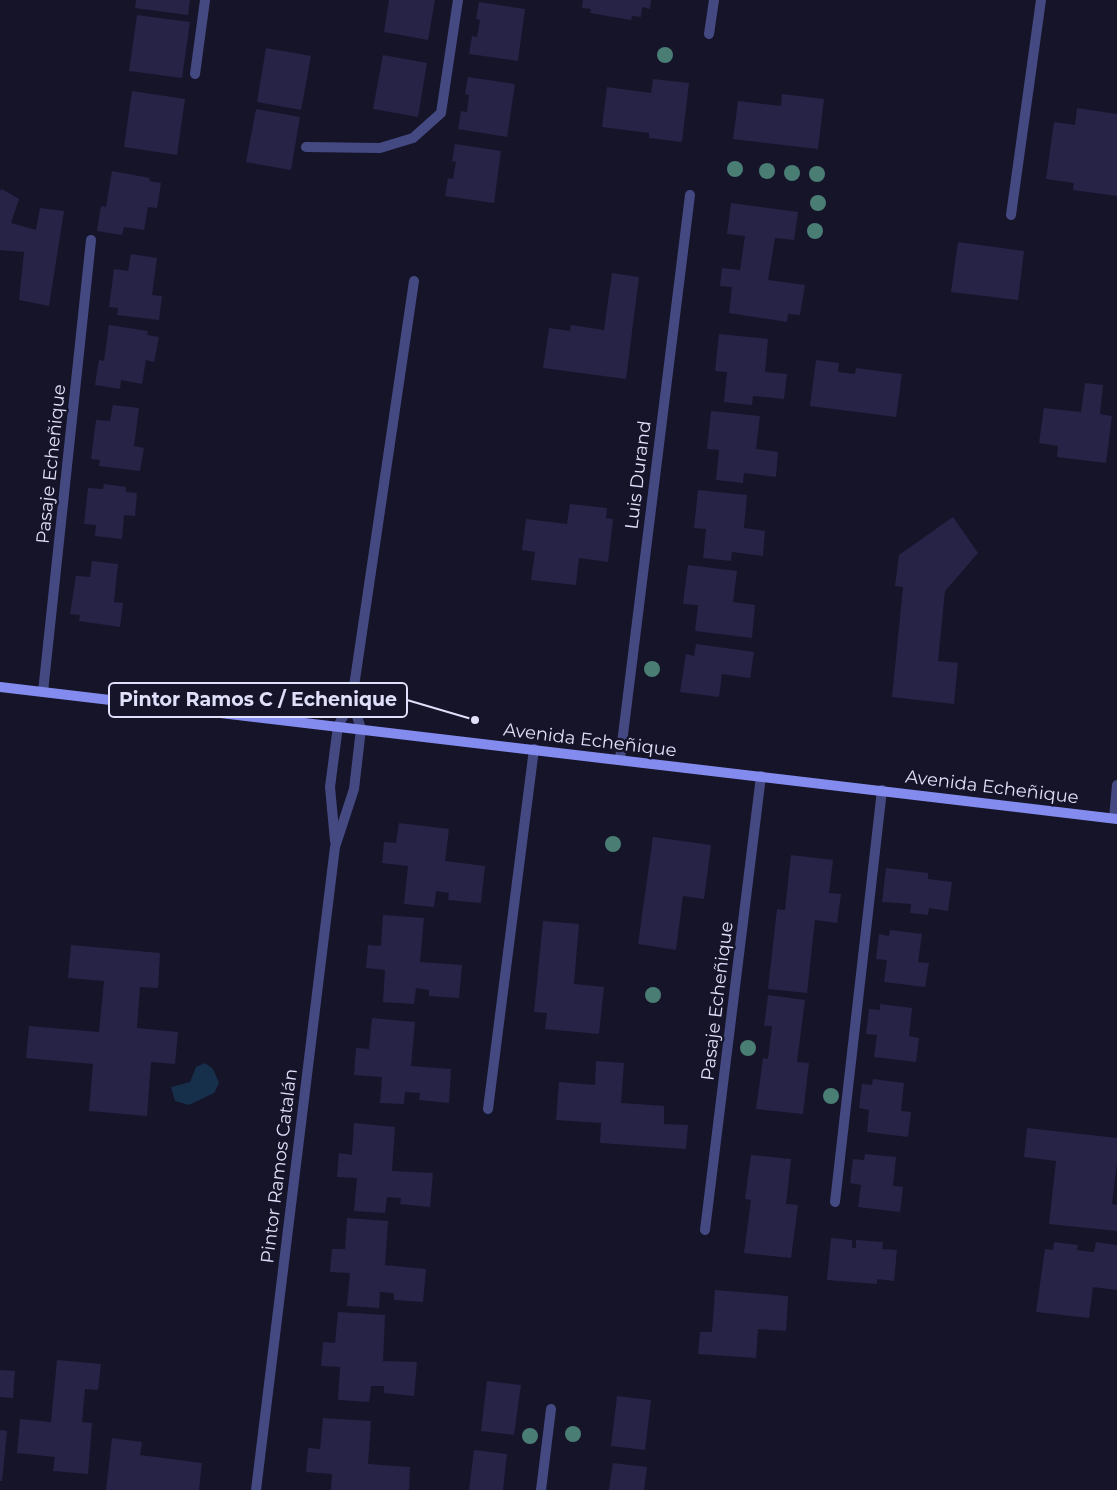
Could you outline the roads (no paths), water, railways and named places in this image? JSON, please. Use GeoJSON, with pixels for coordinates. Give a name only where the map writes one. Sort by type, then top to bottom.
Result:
{"type":"FeatureCollection","features":[{"type":"Feature","properties":{"kind":"street"},"geometry":{"type":"LineString","coordinates":[[195,74],[205,0]]}},
{"type":"Feature","properties":{"kind":"street"},"geometry":{"type":"LineString","coordinates":[[306,147],[380,148],[413,138],[441,113],[458,0]]}},
{"type":"Feature","properties":{"kind":"street"},"geometry":{"type":"LineString","coordinates":[[709,34],[714,0]]}},
{"type":"Feature","properties":{"kind":"street"},"geometry":{"type":"LineString","coordinates":[[1011,215],[1041,0]]}},
{"type":"Feature","properties":{"kind":"street","name":"Luis Durand"},"geometry":{"type":"LineString","coordinates":[[620,760],[690,195]]}},
{"type":"Feature","properties":{"kind":"street","name":"Pasaje Echeñique"},"geometry":{"type":"LineString","coordinates":[[43,692],[91,240]]}},
{"type":"Feature","properties":{"kind":"street"},"geometry":{"type":"LineString","coordinates":[[338,726],[352,700],[414,281]]}},
{"type":"Feature","properties":{"kind":"street","name":"Avenida Echeñique"},"geometry":{"type":"LineString","coordinates":[[0,687],[1116,818]]}},
{"type":"Feature","properties":{"kind":"street"},"geometry":{"type":"LineString","coordinates":[[352,700],[361,729]]}},
{"type":"Feature","properties":{"kind":"street","name":"Pintor Ramos Catalán"},"geometry":{"type":"LineString","coordinates":[[335,847],[330,788],[338,726]]}},
{"type":"Feature","properties":{"kind":"street","name":"Pintor Ramos Catalán"},"geometry":{"type":"LineString","coordinates":[[256,1490],[335,847],[354,789],[361,729]]}},
{"type":"Feature","properties":{"kind":"street"},"geometry":{"type":"LineString","coordinates":[[488,1110],[534,749]]}},
{"type":"Feature","properties":{"kind":"street","name":"Pasaje Echeñique"},"geometry":{"type":"LineString","coordinates":[[705,1230],[761,776]]}},
{"type":"Feature","properties":{"kind":"street"},"geometry":{"type":"LineString","coordinates":[[1116,818],[1117,785]]}},
{"type":"Feature","properties":{"kind":"street"},"geometry":{"type":"LineString","coordinates":[[835,1202],[882,790]]}},
{"type":"Feature","properties":{"kind":"street"},"geometry":{"type":"LineString","coordinates":[[541,1490],[551,1409]]}},
{"type":"Feature","properties":{"kind":"water"},"geometry":{"type":"Polygon","coordinates":[[[205,1063],[213,1069],[219,1083],[214,1093],[189,1105],[175,1101],[171,1087],[190,1082],[196,1067],[205,1063]]]}},
{"type":"Feature","properties":{"kind":"place","name":"Pintor Ramos C / Echenique"},"geometry":{"type":"Point","coordinates":[475,720]}}]}
